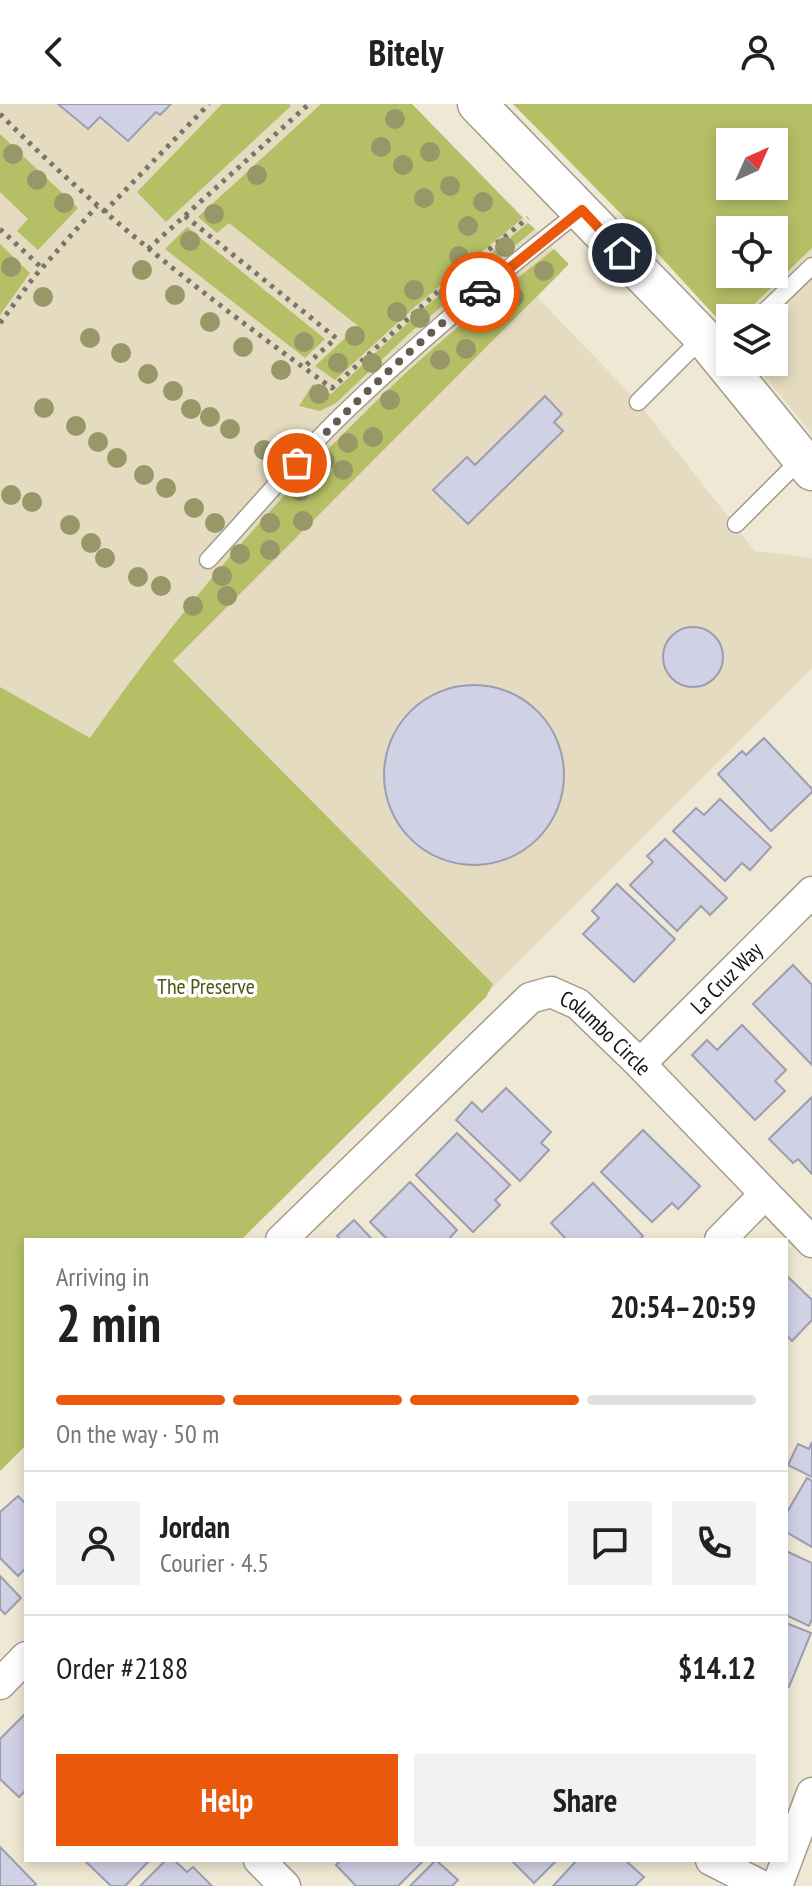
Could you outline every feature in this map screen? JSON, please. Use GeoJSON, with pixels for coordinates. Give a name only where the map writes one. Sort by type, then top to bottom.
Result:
{"type":"FeatureCollection","features":[{"type":"Feature","properties":{"kind":"street"},"geometry":{"type":"LineString","coordinates":[[477,104],[716,345]]}},
{"type":"Feature","properties":{"kind":"street"},"geometry":{"type":"LineString","coordinates":[[740,376],[807,464]]}},
{"type":"Feature","properties":{"kind":"street","name":"La Cruz Way"},"geometry":{"type":"LineString","coordinates":[[640,1064],[812,892]]}},
{"type":"Feature","properties":{"kind":"street","name":"Columbo Circle"},"geometry":{"type":"LineString","coordinates":[[283,1238],[530,998],[551,992],[578,1004],[812,1242]]}},
{"type":"Feature","properties":{"kind":"street"},"geometry":{"type":"LineString","coordinates":[[722,1238],[765,1194]]}},
{"type":"Feature","properties":{"kind":"street"},"geometry":{"type":"LineString","coordinates":[[0,1684],[24,1659]]}},
{"type":"Feature","properties":{"kind":"street"},"geometry":{"type":"LineString","coordinates":[[788,1857],[812,1793]]}},
{"type":"Feature","properties":{"kind":"street"},"geometry":{"type":"LineString","coordinates":[[261,1862],[285,1886]]}},
{"type":"Feature","properties":{"kind":"street"},"geometry":{"type":"LineString","coordinates":[[715,1862],[762,1886]]}},
{"type":"Feature","properties":{"kind":"street"},"geometry":{"type":"LineString","coordinates":[[777,1886],[786,1862]]}},
{"type":"Feature","properties":{"kind":"lane"},"geometry":{"type":"LineString","coordinates":[[208,560],[342,415],[460,307],[582,210]]}},
{"type":"Feature","properties":{"kind":"lane"},"geometry":{"type":"LineString","coordinates":[[773,304],[812,266]]}},
{"type":"Feature","properties":{"kind":"lane"},"geometry":{"type":"LineString","coordinates":[[638,402],[716,347]]}},
{"type":"Feature","properties":{"kind":"lane"},"geometry":{"type":"LineString","coordinates":[[736,524],[807,464]]}},
{"type":"Feature","properties":{"kind":"path"},"geometry":{"type":"LineString","coordinates":[[104,212],[209,104]]}},
{"type":"Feature","properties":{"kind":"path"},"geometry":{"type":"LineString","coordinates":[[148,249],[306,105]]}},
{"type":"Feature","properties":{"kind":"path"},"geometry":{"type":"LineString","coordinates":[[0,114],[49,164],[148,249],[221,308],[332,388],[433,295],[528,218]]}},
{"type":"Feature","properties":{"kind":"path"},"geometry":{"type":"LineString","coordinates":[[0,323],[42,268],[97,206]]}},
{"type":"Feature","properties":{"kind":"path"},"geometry":{"type":"LineString","coordinates":[[185,216],[336,338],[304,367]]}},
{"type":"Feature","properties":{"kind":"path"},"geometry":{"type":"LineString","coordinates":[[0,229],[42,268]]}},
{"type":"Feature","properties":{"kind":"shaded area"},"geometry":{"type":"Polygon","coordinates":[[[0,104],[412,104],[569,264],[537,297],[638,402],[755,551],[812,558],[812,668],[243,1238],[24,1238],[24,1447],[0,1471],[0,104]]]}},
{"type":"Feature","properties":{"kind":"shaded area"},"geometry":{"type":"Polygon","coordinates":[[[812,247],[812,434],[764,376],[788,376],[788,304],[754,304],[770,288],[788,288],[788,271],[812,247]]]}},
{"type":"Feature","properties":{"kind":"green space"},"geometry":{"type":"Polygon","coordinates":[[[222,104],[291,106],[166,222],[137,192],[222,104]]]}},
{"type":"Feature","properties":{"kind":"green space"},"geometry":{"type":"Polygon","coordinates":[[[321,104],[412,104],[523,218],[417,305],[335,380],[315,366],[358,326],[229,223],[217,233],[198,217],[321,104]]]}},
{"type":"Feature","properties":{"kind":"green space"},"geometry":{"type":"Polygon","coordinates":[[[513,104],[812,104],[812,248],[788,271],[788,216],[716,216],[716,288],[771,288],[754,304],[716,304],[716,317],[627,220],[513,104]]]}},
{"type":"Feature","properties":{"kind":"green space"},"geometry":{"type":"Polygon","coordinates":[[[0,134],[78,208],[38,250],[17,231],[28,219],[0,192],[0,134]]]}},
{"type":"Feature","properties":{"kind":"green space"},"geometry":{"type":"Polygon","coordinates":[[[528,223],[535,229],[411,332],[336,403],[320,411],[299,406],[313,384],[331,394],[425,307],[528,223]]]}},
{"type":"Feature","properties":{"kind":"green space"},"geometry":{"type":"Polygon","coordinates":[[[187,227],[325,339],[305,358],[165,249],[187,227]]]}},
{"type":"Feature","properties":{"kind":"green space"},"geometry":{"type":"Polygon","coordinates":[[[0,244],[30,273],[0,315],[0,244]]]}},
{"type":"Feature","properties":{"kind":"green space","name":"The Preserve"},"geometry":{"type":"Polygon","coordinates":[[[554,249],[569,264],[173,661],[493,984],[486,997],[243,1238],[24,1238],[24,1447],[0,1471],[0,687],[90,738],[200,592],[280,500],[365,412],[480,308],[554,249]]]}},
{"type":"Feature","properties":{"kind":"building"},"geometry":{"type":"Polygon","coordinates":[[[58,104],[171,104],[160,115],[156,112],[128,141],[100,117],[88,129],[58,104]]]}},
{"type":"Feature","properties":{"kind":"building"},"geometry":{"type":"Polygon","coordinates":[[[545,396],[562,414],[554,422],[563,431],[468,524],[433,490],[467,457],[475,465],[545,396]]]}},
{"type":"Feature","properties":{"kind":"building"},"geometry":{"type":"Polygon","coordinates":[[[693,627],[705,629],[714,636],[721,645],[721,669],[714,678],[705,685],[693,687],[681,685],[672,678],[665,669],[663,657],[665,645],[672,636],[681,629],[693,627]]]}},
{"type":"Feature","properties":{"kind":"building"},"geometry":{"type":"Polygon","coordinates":[[[474,685],[508,692],[524,700],[537,712],[549,725],[557,741],[564,775],[557,809],[549,825],[537,838],[524,850],[508,858],[474,865],[440,858],[424,850],[411,838],[399,825],[391,809],[384,775],[391,741],[399,725],[411,712],[424,700],[440,692],[474,685]]]}},
{"type":"Feature","properties":{"kind":"building"},"geometry":{"type":"Polygon","coordinates":[[[764,738],[812,789],[771,831],[718,774],[742,751],[746,755],[764,738]]]}},
{"type":"Feature","properties":{"kind":"building"},"geometry":{"type":"Polygon","coordinates":[[[720,799],[771,847],[750,870],[742,863],[725,881],[673,831],[696,808],[704,815],[720,799]]]}},
{"type":"Feature","properties":{"kind":"building"},"geometry":{"type":"Polygon","coordinates":[[[665,839],[727,898],[710,915],[701,906],[677,931],[630,885],[653,862],[647,856],[665,839]]]}},
{"type":"Feature","properties":{"kind":"building"},"geometry":{"type":"Polygon","coordinates":[[[617,884],[675,939],[634,982],[583,934],[599,918],[592,911],[617,884]]]}},
{"type":"Feature","properties":{"kind":"building"},"geometry":{"type":"Polygon","coordinates":[[[793,965],[812,985],[812,1065],[753,1004],[793,965]]]}},
{"type":"Feature","properties":{"kind":"building"},"geometry":{"type":"Polygon","coordinates":[[[742,1025],[786,1070],[775,1081],[785,1091],[755,1120],[692,1055],[707,1040],[717,1050],[742,1025]]]}},
{"type":"Feature","properties":{"kind":"building"},"geometry":{"type":"Polygon","coordinates":[[[506,1088],[551,1132],[541,1143],[549,1150],[520,1181],[456,1120],[472,1102],[482,1112],[506,1088]]]}},
{"type":"Feature","properties":{"kind":"building"},"geometry":{"type":"Polygon","coordinates":[[[812,1097],[812,1174],[798,1159],[793,1163],[769,1139],[812,1097]]]}},
{"type":"Feature","properties":{"kind":"building"},"geometry":{"type":"Polygon","coordinates":[[[643,1130],[700,1186],[678,1209],[672,1203],[652,1222],[601,1172],[643,1130]]]}},
{"type":"Feature","properties":{"kind":"building"},"geometry":{"type":"Polygon","coordinates":[[[457,1133],[510,1185],[495,1200],[500,1205],[473,1232],[416,1175],[457,1133]]]}},
{"type":"Feature","properties":{"kind":"building"},"geometry":{"type":"Polygon","coordinates":[[[410,1182],[457,1230],[450,1238],[386,1238],[370,1222],[410,1182]]]}},
{"type":"Feature","properties":{"kind":"building"},"geometry":{"type":"Polygon","coordinates":[[[593,1183],[643,1236],[565,1238],[551,1223],[593,1183]]]}},
{"type":"Feature","properties":{"kind":"building"},"geometry":{"type":"Polygon","coordinates":[[[354,1220],[371,1238],[339,1238],[337,1236],[354,1220]]]}},
{"type":"Feature","properties":{"kind":"building"},"geometry":{"type":"Polygon","coordinates":[[[788,1277],[812,1300],[812,1320],[792,1341],[788,1337],[788,1277]]]}},
{"type":"Feature","properties":{"kind":"building"},"geometry":{"type":"Polygon","coordinates":[[[812,1442],[812,1477],[788,1465],[798,1444],[809,1449],[812,1442]]]}},
{"type":"Feature","properties":{"kind":"building"},"geometry":{"type":"Polygon","coordinates":[[[807,1478],[812,1481],[812,1547],[788,1533],[788,1511],[807,1478]]]}},
{"type":"Feature","properties":{"kind":"building"},"geometry":{"type":"Polygon","coordinates":[[[18,1496],[24,1502],[24,1570],[18,1576],[0,1558],[0,1512],[18,1496]]]}},
{"type":"Feature","properties":{"kind":"building"},"geometry":{"type":"Polygon","coordinates":[[[788,1552],[812,1563],[812,1619],[809,1626],[788,1616],[788,1552]]]}},
{"type":"Feature","properties":{"kind":"building"},"geometry":{"type":"Polygon","coordinates":[[[0,1576],[21,1598],[5,1614],[0,1609],[0,1576]]]}},
{"type":"Feature","properties":{"kind":"building"},"geometry":{"type":"Polygon","coordinates":[[[788,1624],[811,1633],[788,1687],[788,1624]]]}},
{"type":"Feature","properties":{"kind":"building"},"geometry":{"type":"Polygon","coordinates":[[[24,1715],[24,1792],[19,1797],[0,1779],[0,1739],[24,1715]]]}},
{"type":"Feature","properties":{"kind":"building"},"geometry":{"type":"Polygon","coordinates":[[[0,1847],[36,1884],[34,1886],[0,1886],[0,1847]]]}},
{"type":"Feature","properties":{"kind":"building"},"geometry":{"type":"Polygon","coordinates":[[[86,1862],[148,1862],[125,1886],[111,1886],[86,1862]]]}},
{"type":"Feature","properties":{"kind":"building"},"geometry":{"type":"Polygon","coordinates":[[[164,1862],[176,1862],[187,1872],[193,1867],[212,1886],[140,1886],[164,1862]]]}},
{"type":"Feature","properties":{"kind":"building"},"geometry":{"type":"Polygon","coordinates":[[[339,1862],[422,1862],[398,1886],[356,1886],[336,1865],[339,1862]]]}},
{"type":"Feature","properties":{"kind":"building"},"geometry":{"type":"Polygon","coordinates":[[[434,1862],[438,1862],[458,1880],[452,1886],[410,1886],[434,1862]]]}},
{"type":"Feature","properties":{"kind":"building"},"geometry":{"type":"Polygon","coordinates":[[[513,1862],[555,1862],[534,1883],[513,1862]]]}},
{"type":"Feature","properties":{"kind":"building"},"geometry":{"type":"Polygon","coordinates":[[[575,1862],[627,1862],[644,1877],[635,1886],[553,1886],[575,1862]]]}},
{"type":"Feature","properties":{"kind":"way so far"},"geometry":{"type":"LineString","coordinates":[[297,463],[342,415],[480,292]]}},
{"type":"Feature","properties":{"kind":"route"},"geometry":{"type":"LineString","coordinates":[[480,292],[582,210],[622,253]]}}]}
